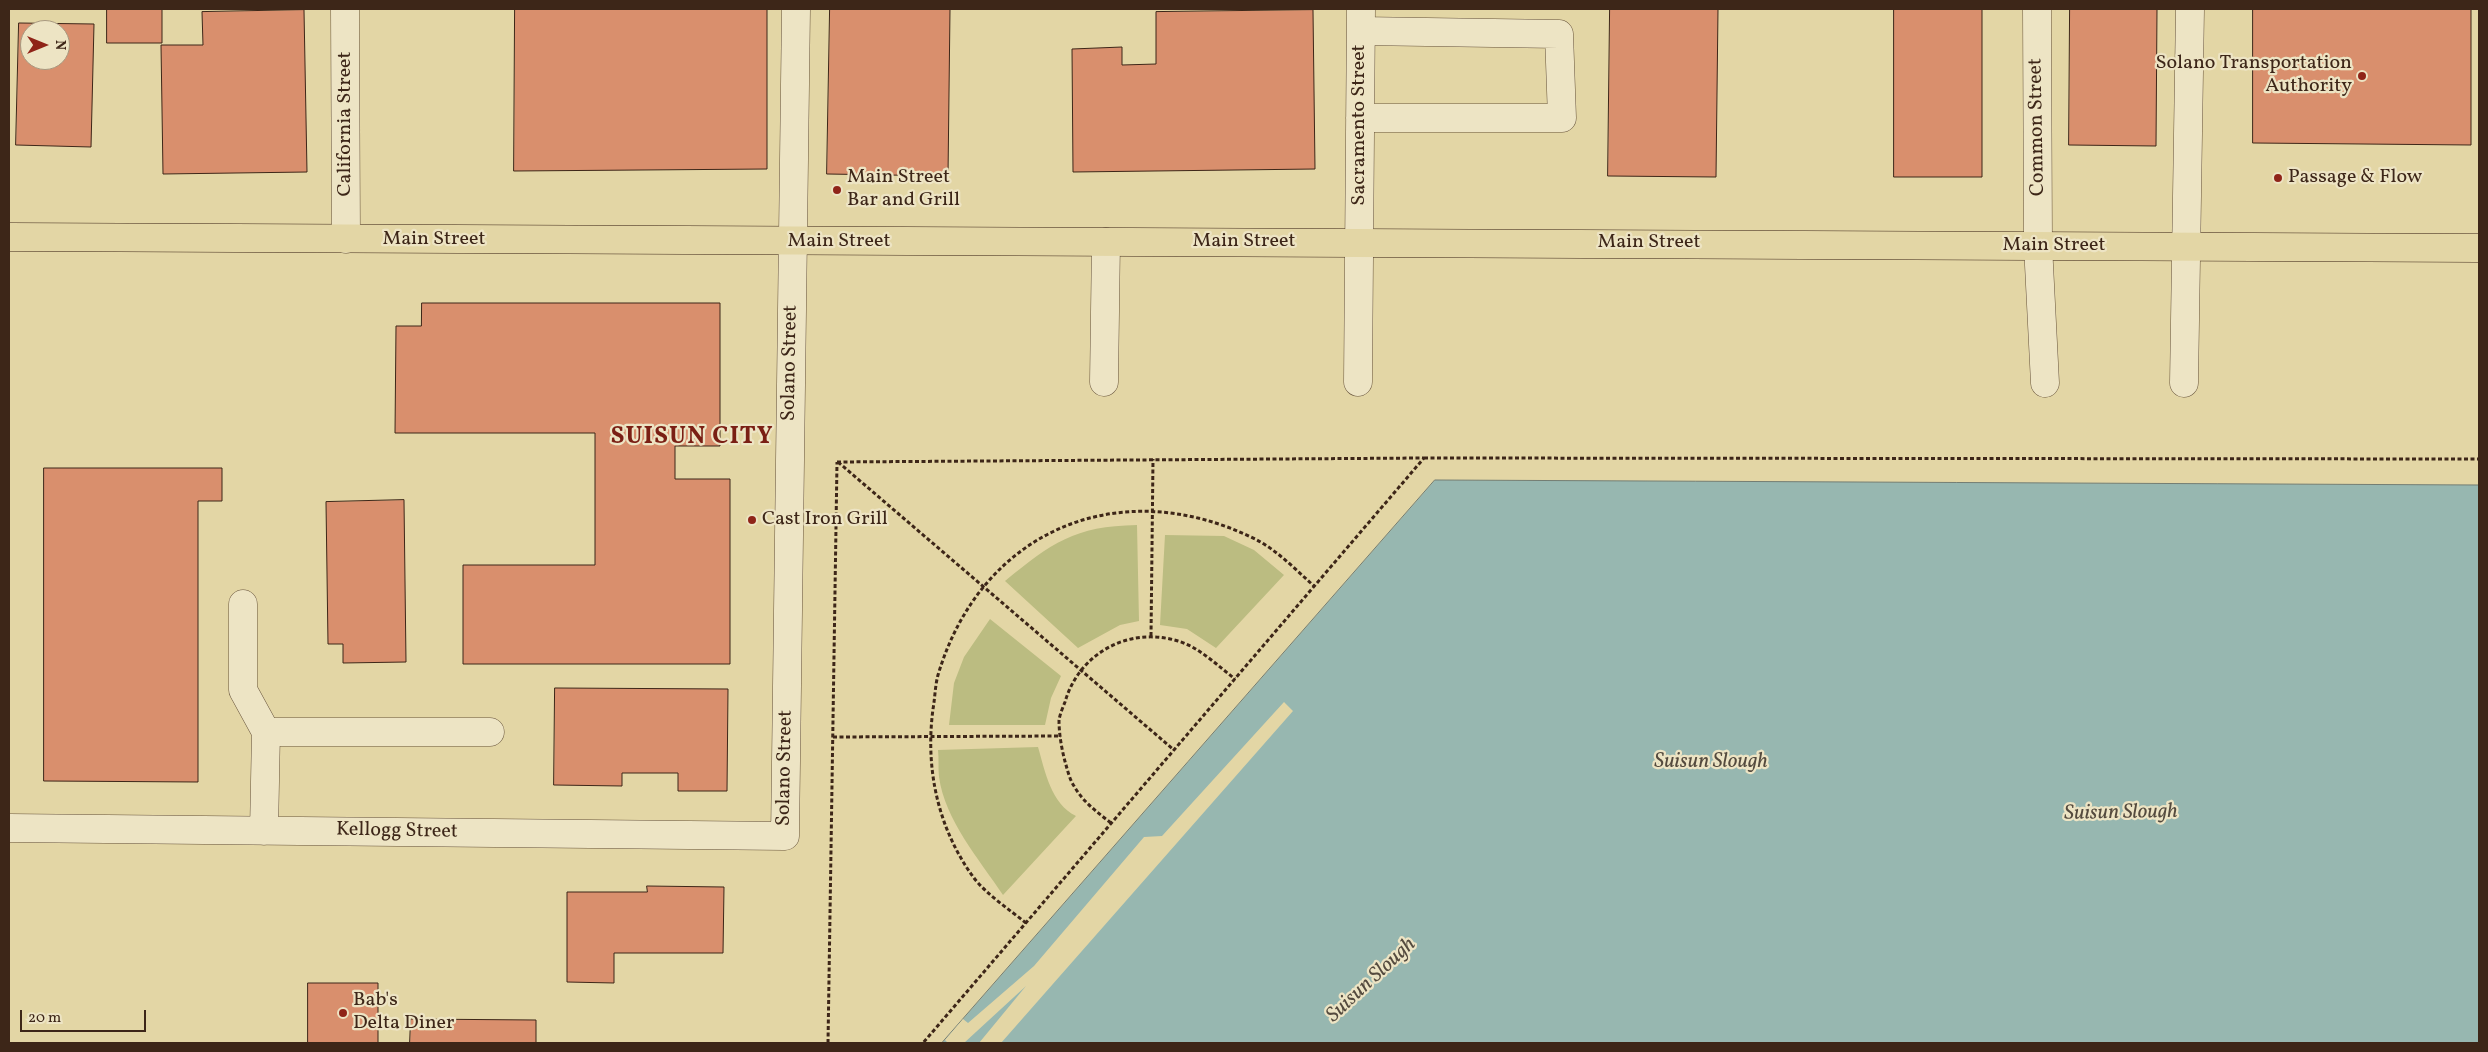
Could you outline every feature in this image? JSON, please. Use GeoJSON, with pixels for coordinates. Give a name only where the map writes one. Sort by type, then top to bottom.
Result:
{"type":"FeatureCollection","features":[{"type":"Feature","properties":{"kind":"main road","name":"Main Street"},"geometry":{"type":"LineString","coordinates":[[9,237],[793,242],[1360,242],[2479,248]]}},
{"type":"Feature","properties":{"kind":"street","name":"California Street"},"geometry":{"type":"LineString","coordinates":[[345,9],[346,239]]}},
{"type":"Feature","properties":{"kind":"street","name":"Solano Street"},"geometry":{"type":"LineString","coordinates":[[784,836],[796,9]]}},
{"type":"Feature","properties":{"kind":"street","name":"Common Street"},"geometry":{"type":"LineString","coordinates":[[2037,9],[2038,245],[2046,383]]}},
{"type":"Feature","properties":{"kind":"street"},"geometry":{"type":"LineString","coordinates":[[2184,383],[2190,9]]}},
{"type":"Feature","properties":{"kind":"street"},"geometry":{"type":"LineString","coordinates":[[1360,118],[1562,118],[1559,34],[1361,20]]}},
{"type":"Feature","properties":{"kind":"street","name":"Sacramento Street"},"geometry":{"type":"LineString","coordinates":[[1358,382],[1361,20]]}},
{"type":"Feature","properties":{"kind":"street"},"geometry":{"type":"LineString","coordinates":[[1104,382],[1106,242]]}},
{"type":"Feature","properties":{"kind":"street"},"geometry":{"type":"LineString","coordinates":[[243,604],[243,690],[266,732],[264,831]]}},
{"type":"Feature","properties":{"kind":"street"},"geometry":{"type":"LineString","coordinates":[[266,732],[490,732]]}},
{"type":"Feature","properties":{"kind":"street","name":"Kellogg Street"},"geometry":{"type":"LineString","coordinates":[[9,828],[784,836]]}},
{"type":"Feature","properties":{"kind":"path"},"geometry":{"type":"LineString","coordinates":[[923,1043],[1424,458]]}},
{"type":"Feature","properties":{"kind":"path"},"geometry":{"type":"LineString","coordinates":[[837,462],[1424,458],[2479,459]]}},
{"type":"Feature","properties":{"kind":"path"},"geometry":{"type":"LineString","coordinates":[[1151,636],[1153,459]]}},
{"type":"Feature","properties":{"kind":"path"},"geometry":{"type":"LineString","coordinates":[[837,462],[1174,750]]}},
{"type":"Feature","properties":{"kind":"path"},"geometry":{"type":"LineString","coordinates":[[828,1043],[837,462]]}},
{"type":"Feature","properties":{"kind":"path"},"geometry":{"type":"LineString","coordinates":[[1026,923],[975,879],[948,834],[932,783],[929,736],[938,676],[960,620],[983,586],[1022,549],[1065,524],[1117,513],[1153,511],[1207,520],[1256,540],[1314,586]]}},
{"type":"Feature","properties":{"kind":"path"},"geometry":{"type":"LineString","coordinates":[[1111,823],[1088,805],[1073,785],[1062,750],[1059,719],[1068,689],[1080,669],[1098,653],[1125,641],[1151,636],[1180,641],[1206,656],[1235,679]]}},
{"type":"Feature","properties":{"kind":"path"},"geometry":{"type":"LineString","coordinates":[[833,737],[1061,736]]}},
{"type":"Feature","properties":{"kind":"green space"},"geometry":{"type":"Polygon","coordinates":[[[1137,525],[1139,621],[1120,625],[1078,648],[1005,581],[1037,556],[1065,539],[1096,529],[1137,525]]]}},
{"type":"Feature","properties":{"kind":"green space"},"geometry":{"type":"Polygon","coordinates":[[[1165,535],[1224,536],[1254,550],[1284,575],[1216,648],[1187,629],[1160,625],[1165,535]]]}},
{"type":"Feature","properties":{"kind":"green space"},"geometry":{"type":"Polygon","coordinates":[[[990,619],[1061,676],[1051,698],[1045,725],[949,725],[954,683],[964,657],[990,619]]]}},
{"type":"Feature","properties":{"kind":"green space"},"geometry":{"type":"Polygon","coordinates":[[[1038,747],[1050,786],[1060,804],[1076,816],[1003,895],[964,839],[948,809],[939,777],[938,750],[1038,747]]]}},
{"type":"Feature","properties":{"kind":"water","name":"Suisun Slough"},"geometry":{"type":"Polygon","coordinates":[[[1435,480],[2479,485],[2479,1043],[942,1043],[1435,480]]]}},
{"type":"Feature","properties":{"kind":"pier"},"geometry":{"type":"Polygon","coordinates":[[[1284,702],[1293,711],[1001,1043],[979,1043],[1026,986],[964,1043],[948,1043],[945,1040],[963,1019],[968,1023],[1034,966],[1144,837],[1162,836],[1284,702]]]}},
{"type":"Feature","properties":{"kind":"building"},"geometry":{"type":"Polygon","coordinates":[[[107,9],[162,9],[162,43],[107,43],[107,9]]]}},
{"type":"Feature","properties":{"kind":"building"},"geometry":{"type":"Polygon","coordinates":[[[515,9],[767,9],[767,169],[514,171],[515,9]]]}},
{"type":"Feature","properties":{"kind":"building"},"geometry":{"type":"Polygon","coordinates":[[[830,9],[950,9],[948,176],[827,174],[830,9]]]}},
{"type":"Feature","properties":{"kind":"building"},"geometry":{"type":"Polygon","coordinates":[[[1610,9],[1718,9],[1716,177],[1608,176],[1610,9]]]}},
{"type":"Feature","properties":{"kind":"building"},"geometry":{"type":"Polygon","coordinates":[[[1894,9],[1982,9],[1982,177],[1894,177],[1894,9]]]}},
{"type":"Feature","properties":{"kind":"building"},"geometry":{"type":"Polygon","coordinates":[[[2070,9],[2157,9],[2156,146],[2069,145],[2070,9]]]}},
{"type":"Feature","properties":{"kind":"building","name":"Solano Transportation Authority"},"geometry":{"type":"Polygon","coordinates":[[[2253,9],[2471,9],[2471,145],[2253,143],[2253,9]]]}},
{"type":"Feature","properties":{"kind":"building"},"geometry":{"type":"Polygon","coordinates":[[[304,10],[307,172],[163,174],[161,45],[203,45],[202,12],[304,10]]]}},
{"type":"Feature","properties":{"kind":"building"},"geometry":{"type":"Polygon","coordinates":[[[1313,10],[1315,169],[1073,172],[1072,49],[1122,47],[1122,65],[1156,64],[1156,12],[1313,10]]]}},
{"type":"Feature","properties":{"kind":"building"},"geometry":{"type":"Polygon","coordinates":[[[19,23],[20,70],[70,70],[70,24],[94,24],[91,147],[16,145],[19,23]]]}},
{"type":"Feature","properties":{"kind":"building"},"geometry":{"type":"Polygon","coordinates":[[[422,303],[720,303],[720,446],[675,446],[675,479],[730,479],[730,664],[463,664],[463,565],[595,565],[595,433],[395,433],[396,326],[421,326],[422,303]]]}},
{"type":"Feature","properties":{"kind":"building"},"geometry":{"type":"Polygon","coordinates":[[[44,468],[222,468],[222,501],[198,501],[198,782],[44,781],[44,468]]]}},
{"type":"Feature","properties":{"kind":"building"},"geometry":{"type":"Polygon","coordinates":[[[404,500],[406,662],[343,663],[343,644],[328,644],[326,502],[404,500]]]}},
{"type":"Feature","properties":{"kind":"building"},"geometry":{"type":"Polygon","coordinates":[[[555,688],[728,689],[727,791],[678,791],[678,773],[622,773],[622,786],[554,785],[555,688]]]}},
{"type":"Feature","properties":{"kind":"building"},"geometry":{"type":"Polygon","coordinates":[[[647,886],[724,887],[723,953],[614,953],[614,983],[567,982],[567,892],[647,892],[647,886]]]}},
{"type":"Feature","properties":{"kind":"building","name":"Bab's Delta Diner"},"geometry":{"type":"Polygon","coordinates":[[[308,983],[378,983],[378,1043],[308,1043],[308,983]]]}},
{"type":"Feature","properties":{"kind":"building"},"geometry":{"type":"Polygon","coordinates":[[[411,1019],[536,1020],[536,1043],[410,1043],[411,1019]]]}},
{"type":"Feature","properties":{"kind":"place","name":"Solano Transportation Authority"},"geometry":{"type":"Point","coordinates":[2362,76]}},
{"type":"Feature","properties":{"kind":"place","name":"Passage & Flow"},"geometry":{"type":"Point","coordinates":[2278,178]}},
{"type":"Feature","properties":{"kind":"place","name":"Main Street Bar and Grill"},"geometry":{"type":"Point","coordinates":[837,190]}},
{"type":"Feature","properties":{"kind":"place","name":"Cast Iron Grill"},"geometry":{"type":"Point","coordinates":[752,520]}},
{"type":"Feature","properties":{"kind":"place","name":"Bab's Delta Diner"},"geometry":{"type":"Point","coordinates":[343,1013]}},
{"type":"Feature","properties":{"kind":"district","name":"SUISUN CITY"},"geometry":{"type":"Point","coordinates":[692,438]}}]}
